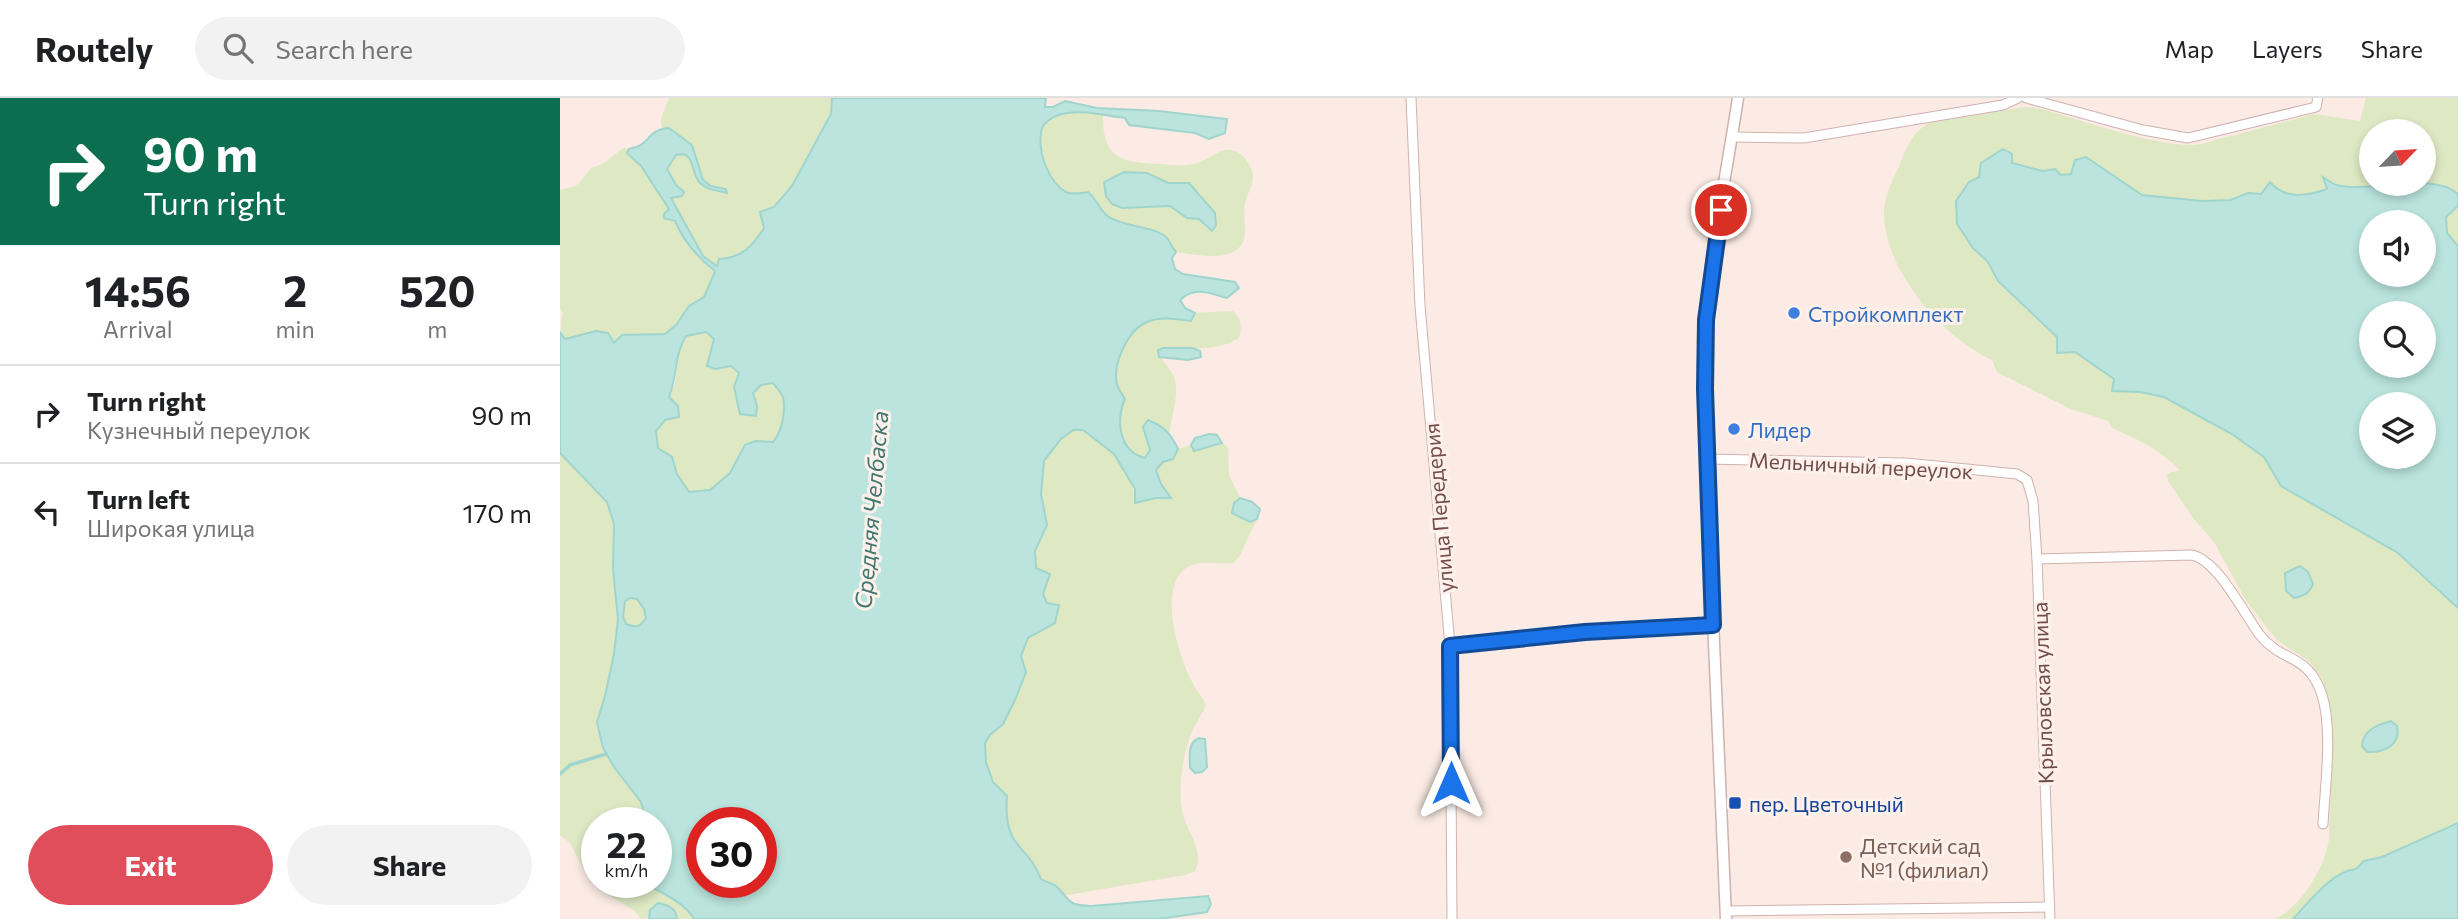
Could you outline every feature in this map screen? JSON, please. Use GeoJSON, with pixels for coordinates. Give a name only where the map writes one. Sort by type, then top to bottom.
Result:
{"type":"FeatureCollection","features":[{"type":"Feature","properties":{"kind":"street","name":"улица Передерия"},"geometry":{"type":"LineString","coordinates":[[1411,98],[1420,306],[1450,646],[1452,919]]}},
{"type":"Feature","properties":{"kind":"street"},"geometry":{"type":"LineString","coordinates":[[1738,98],[1706,320],[1706,459],[1726,915],[2049,907]]}},
{"type":"Feature","properties":{"kind":"street"},"geometry":{"type":"LineString","coordinates":[[1732,137],[1804,138],[2003,105],[2018,98]]}},
{"type":"Feature","properties":{"kind":"street"},"geometry":{"type":"LineString","coordinates":[[2026,98],[2143,130],[2188,138],[2317,103]]}},
{"type":"Feature","properties":{"kind":"street","name":"Мельничный переулок"},"geometry":{"type":"LineString","coordinates":[[1706,459],[1906,463],[2017,474]]}},
{"type":"Feature","properties":{"kind":"street","name":"Крыловская улица"},"geometry":{"type":"LineString","coordinates":[[2017,474],[2026,480],[2033,501],[2050,919]]}},
{"type":"Feature","properties":{"kind":"street"},"geometry":{"type":"LineString","coordinates":[[2037,559],[2191,555],[2203,558],[2262,637],[2276,650],[2308,668],[2315,677],[2323,699],[2327,730],[2323,824]]}},
{"type":"Feature","properties":{"kind":"street"},"geometry":{"type":"LineString","coordinates":[[1450,646],[1585,632],[1713,625]]}},
{"type":"Feature","properties":{"kind":"green space"},"geometry":{"type":"Polygon","coordinates":[[[669,98],[832,98],[831,114],[812,153],[792,186],[774,207],[753,246],[734,259],[717,266],[703,256],[671,197],[676,198],[681,188],[668,172],[672,161],[677,155],[684,154],[690,159],[694,172],[701,180],[715,192],[722,191],[721,187],[711,186],[703,180],[692,145],[669,129],[662,129],[661,119],[669,98]]]}},
{"type":"Feature","properties":{"kind":"green space"},"geometry":{"type":"Polygon","coordinates":[[[2366,98],[2458,98],[2458,194],[2452,188],[2436,186],[2436,119],[2361,119],[2366,98]]]}},
{"type":"Feature","properties":{"kind":"green space"},"geometry":{"type":"Polygon","coordinates":[[[2024,107],[2042,109],[2141,138],[2180,145],[2197,145],[2314,114],[2359,121],[2359,187],[2344,186],[2324,177],[2327,189],[2301,195],[2276,189],[2261,194],[2248,193],[2231,200],[2201,201],[2142,195],[2086,157],[2071,175],[2061,175],[2055,169],[2043,171],[2011,163],[1969,182],[1956,201],[1957,224],[1973,248],[1988,262],[1998,281],[2057,337],[2057,353],[2075,352],[2114,379],[2112,391],[2140,392],[2164,397],[2232,434],[2264,457],[2281,486],[2398,553],[2458,608],[2458,823],[2382,857],[2364,861],[2309,903],[2293,919],[2274,919],[2295,905],[2304,894],[2320,867],[2329,840],[2333,734],[2327,692],[2322,678],[2309,661],[2278,641],[2247,602],[2214,542],[2193,518],[2168,481],[2167,475],[2180,471],[2173,464],[2149,446],[2112,428],[2108,421],[2071,409],[1997,372],[1992,360],[1954,335],[1936,318],[1919,299],[1894,257],[1887,235],[1884,207],[1910,142],[1929,123],[2024,107]]]}},
{"type":"Feature","properties":{"kind":"green space"},"geometry":{"type":"Polygon","coordinates":[[[1076,112],[1103,115],[1106,141],[1117,156],[1125,160],[1184,165],[1198,163],[1223,151],[1232,150],[1241,154],[1250,165],[1253,178],[1244,207],[1243,241],[1238,249],[1219,256],[1176,252],[1166,238],[1158,233],[1120,223],[1105,216],[1096,199],[1063,190],[1050,174],[1041,142],[1044,127],[1065,114],[1076,112]],[[1146,173],[1122,208],[1170,206],[1187,218],[1199,219],[1206,228],[1215,213],[1198,191],[1177,183],[1168,183],[1146,173]]]}},
{"type":"Feature","properties":{"kind":"green space"},"geometry":{"type":"Polygon","coordinates":[[[624,148],[629,149],[627,153],[645,172],[669,210],[664,218],[675,221],[696,254],[715,271],[704,297],[689,306],[676,325],[665,334],[622,335],[615,344],[596,331],[564,339],[561,327],[563,314],[560,308],[560,190],[576,185],[591,168],[605,162],[624,148]]]}},
{"type":"Feature","properties":{"kind":"green space"},"geometry":{"type":"Polygon","coordinates":[[[2458,206],[2458,246],[2447,233],[2446,217],[2458,206]]]}},
{"type":"Feature","properties":{"kind":"green space"},"geometry":{"type":"Polygon","coordinates":[[[1233,311],[1240,320],[1241,327],[1239,338],[1232,342],[1211,347],[1158,350],[1175,382],[1176,396],[1170,433],[1161,425],[1145,458],[1135,454],[1123,438],[1116,391],[1119,360],[1130,338],[1138,328],[1153,320],[1191,321],[1195,313],[1233,311]]]}},
{"type":"Feature","properties":{"kind":"green space"},"geometry":{"type":"Polygon","coordinates":[[[706,332],[714,339],[707,366],[715,369],[731,366],[740,373],[757,406],[753,393],[761,385],[773,383],[783,397],[784,415],[779,433],[773,442],[745,445],[730,473],[710,491],[689,492],[677,474],[672,457],[658,449],[656,431],[675,383],[678,357],[686,336],[706,332]]]}},
{"type":"Feature","properties":{"kind":"green space"},"geometry":{"type":"Polygon","coordinates":[[[1073,430],[1095,437],[1115,456],[1129,479],[1135,502],[1170,497],[1156,470],[1163,462],[1173,459],[1178,449],[1191,445],[1194,451],[1222,443],[1228,447],[1229,475],[1240,498],[1234,503],[1249,522],[1257,519],[1234,563],[1195,564],[1182,571],[1175,584],[1172,601],[1173,620],[1182,659],[1206,705],[1189,738],[1181,779],[1182,810],[1197,848],[1198,863],[1195,871],[1062,896],[1057,887],[1041,879],[1012,836],[1007,819],[1007,796],[989,772],[984,750],[987,739],[1004,722],[1024,645],[1029,637],[1043,628],[1047,604],[1042,594],[1050,575],[1036,568],[1037,549],[1046,524],[1041,478],[1051,452],[1073,430]]]}},
{"type":"Feature","properties":{"kind":"green space"},"geometry":{"type":"Polygon","coordinates":[[[560,453],[607,502],[614,524],[613,569],[618,619],[614,654],[597,722],[603,748],[642,807],[581,807],[581,865],[570,843],[560,835],[560,453]]]}},
{"type":"Feature","properties":{"kind":"green space"},"geometry":{"type":"Polygon","coordinates":[[[630,597],[637,598],[644,609],[646,618],[638,625],[626,624],[623,618],[625,601],[630,597]]]}},
{"type":"Feature","properties":{"kind":"green space"},"geometry":{"type":"Polygon","coordinates":[[[613,898],[671,898],[694,919],[677,919],[676,913],[641,919],[636,912],[613,898]]]}},
{"type":"Feature","properties":{"kind":"water","name":"Средняя Челбаска"},"geometry":{"type":"Polygon","coordinates":[[[832,98],[1046,98],[1045,107],[1053,107],[1065,101],[1097,108],[1159,111],[1227,119],[1225,133],[1209,139],[1195,133],[1129,125],[1125,118],[1083,112],[1056,116],[1043,127],[1043,158],[1054,182],[1060,188],[1077,194],[1088,192],[1109,217],[1162,234],[1176,252],[1172,258],[1175,269],[1183,274],[1235,282],[1239,288],[1227,298],[1202,292],[1191,293],[1180,300],[1185,308],[1195,313],[1191,321],[1163,319],[1147,322],[1134,332],[1119,358],[1116,376],[1125,399],[1120,425],[1124,442],[1129,449],[1145,458],[1150,450],[1143,427],[1148,420],[1170,435],[1178,449],[1173,459],[1163,462],[1156,470],[1161,484],[1171,498],[1135,503],[1135,489],[1114,454],[1083,430],[1073,430],[1061,439],[1044,461],[1041,494],[1047,525],[1035,551],[1036,568],[1050,574],[1043,594],[1047,603],[1059,605],[1055,623],[1028,638],[1021,656],[1026,672],[1015,700],[1003,724],[985,743],[986,762],[993,782],[1007,796],[1007,819],[1012,836],[1041,879],[1056,886],[1071,902],[1091,906],[1208,896],[1211,904],[1207,912],[1159,919],[694,919],[671,898],[672,807],[642,807],[603,748],[597,722],[614,654],[618,619],[613,569],[614,524],[607,502],[560,453],[560,332],[565,339],[596,331],[608,333],[614,343],[622,335],[665,334],[676,325],[689,306],[704,297],[715,271],[697,255],[675,221],[664,218],[669,209],[641,166],[627,153],[656,132],[669,128],[692,145],[703,180],[711,186],[726,189],[727,193],[703,186],[697,179],[690,159],[682,154],[676,155],[667,169],[676,185],[684,192],[682,196],[671,198],[703,256],[717,266],[719,259],[740,254],[750,246],[764,228],[760,212],[774,207],[792,186],[831,114],[832,98]],[[706,332],[686,336],[677,359],[669,397],[678,406],[679,417],[665,420],[656,431],[658,448],[672,457],[677,474],[689,492],[710,490],[730,473],[745,445],[755,441],[773,442],[779,433],[784,415],[783,397],[773,383],[761,385],[753,393],[757,406],[756,416],[740,414],[734,387],[739,373],[731,366],[715,369],[707,366],[714,339],[706,332]],[[630,598],[625,601],[623,617],[626,624],[640,625],[646,618],[644,609],[637,599],[630,598]]]}},
{"type":"Feature","properties":{"kind":"water"},"geometry":{"type":"Polygon","coordinates":[[[2003,149],[2012,154],[2012,163],[2043,171],[2055,169],[2061,175],[2071,174],[2075,160],[2086,157],[2142,195],[2202,201],[2231,200],[2248,193],[2261,194],[2270,182],[2289,194],[2312,193],[2327,189],[2323,177],[2335,184],[2359,187],[2359,196],[2436,196],[2436,185],[2458,194],[2458,206],[2446,217],[2447,233],[2458,246],[2458,608],[2398,553],[2281,486],[2264,457],[2232,434],[2164,397],[2140,392],[2112,391],[2114,379],[2075,352],[2057,353],[2057,337],[1998,281],[1988,262],[1973,248],[1957,224],[1956,201],[1969,182],[1979,177],[1981,163],[2003,149]]]}},
{"type":"Feature","properties":{"kind":"water"},"geometry":{"type":"Polygon","coordinates":[[[1124,172],[1147,173],[1168,183],[1189,183],[1215,213],[1216,225],[1212,231],[1199,219],[1187,218],[1170,206],[1122,208],[1112,204],[1106,196],[1104,182],[1124,172]]]}},
{"type":"Feature","properties":{"kind":"water"},"geometry":{"type":"Polygon","coordinates":[[[1193,348],[1200,351],[1201,357],[1188,360],[1159,357],[1158,350],[1193,348]]]}},
{"type":"Feature","properties":{"kind":"water"},"geometry":{"type":"Polygon","coordinates":[[[1217,435],[1222,443],[1194,451],[1191,445],[1195,438],[1217,435]]]}},
{"type":"Feature","properties":{"kind":"water"},"geometry":{"type":"Polygon","coordinates":[[[1240,498],[1252,502],[1260,509],[1257,519],[1250,522],[1232,513],[1234,503],[1240,498]]]}},
{"type":"Feature","properties":{"kind":"water"},"geometry":{"type":"Polygon","coordinates":[[[2300,566],[2308,572],[2313,584],[2306,594],[2294,598],[2286,591],[2285,573],[2300,566]]]}},
{"type":"Feature","properties":{"kind":"water"},"geometry":{"type":"Polygon","coordinates":[[[2391,721],[2397,726],[2398,733],[2394,743],[2379,751],[2367,752],[2362,746],[2368,732],[2391,721]]]}},
{"type":"Feature","properties":{"kind":"water"},"geometry":{"type":"Polygon","coordinates":[[[1199,738],[1205,739],[1207,767],[1202,772],[1195,773],[1190,768],[1190,750],[1199,738]]]}},
{"type":"Feature","properties":{"kind":"water"},"geometry":{"type":"Polygon","coordinates":[[[2458,823],[2458,919],[2293,919],[2321,888],[2338,875],[2356,869],[2364,861],[2382,857],[2458,823]]]}},
{"type":"Feature","properties":{"kind":"water"},"geometry":{"type":"Polygon","coordinates":[[[658,903],[671,908],[677,919],[649,919],[650,910],[658,903]]]}},
{"type":"Feature","properties":{"kind":"waterway"},"geometry":{"type":"LineString","coordinates":[[560,774],[570,765],[606,754]]}},
{"type":"Feature","properties":{"kind":"place","name":"Стройкомплект"},"geometry":{"type":"Point","coordinates":[1794,313]}},
{"type":"Feature","properties":{"kind":"place","name":"Лидер"},"geometry":{"type":"Point","coordinates":[1734,429]}},
{"type":"Feature","properties":{"kind":"place","name":"пер. Цветочный"},"geometry":{"type":"Point","coordinates":[1735,803]}},
{"type":"Feature","properties":{"kind":"place","name":"Детский сад №1 (филиал)"},"geometry":{"type":"Point","coordinates":[1846,857]}},
{"type":"Feature","properties":{"kind":"route"},"geometry":{"type":"LineString","coordinates":[[1451,783],[1450,646],[1585,632],[1713,625],[1706,459],[1706,320],[1721,210]]}}]}
